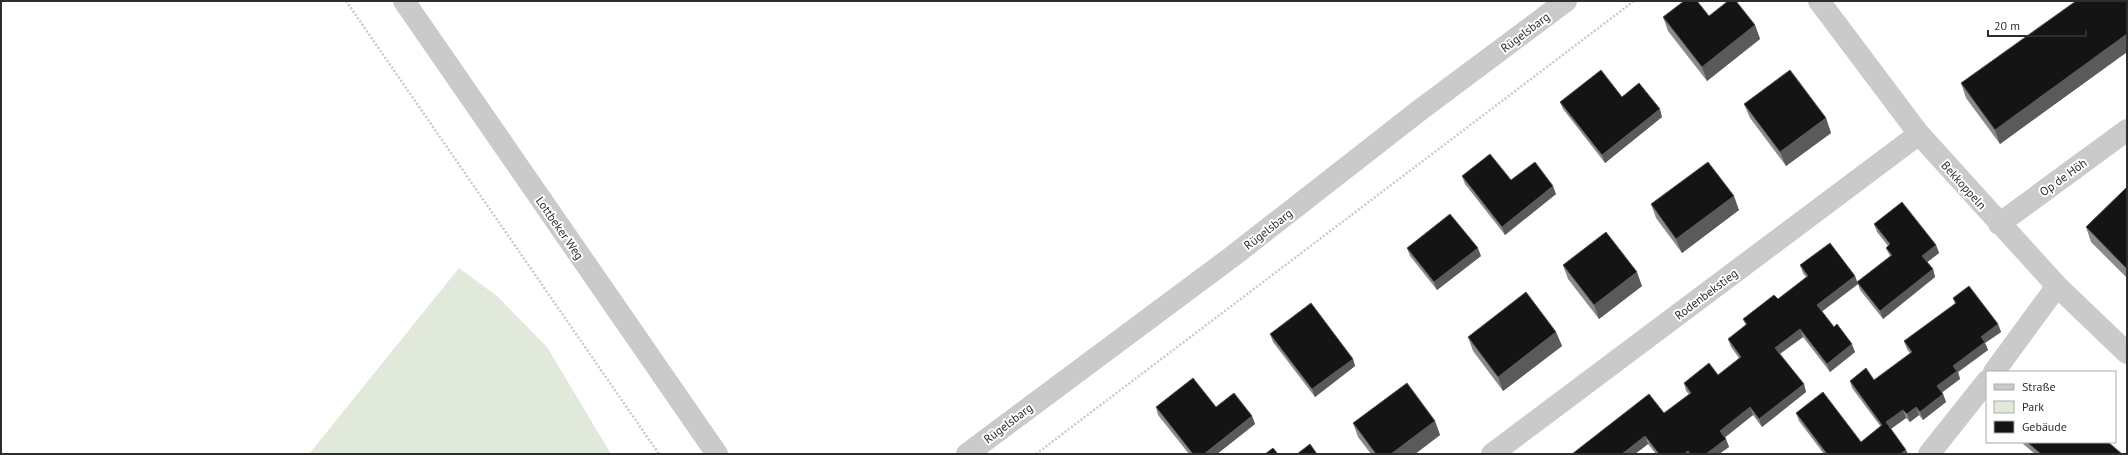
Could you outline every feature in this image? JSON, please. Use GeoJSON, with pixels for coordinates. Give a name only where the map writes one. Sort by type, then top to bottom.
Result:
{"type":"FeatureCollection","features":[{"type":"Feature","properties":{"kind":"street","name":"Lottbeker Weg"},"geometry":{"type":"LineString","coordinates":[[404,1],[717,454]]}},
{"type":"Feature","properties":{"kind":"street","name":"Rügelsbarg"},"geometry":{"type":"LineString","coordinates":[[967,454],[1226,261],[1420,110],[1566,1]]}},
{"type":"Feature","properties":{"kind":"street","name":"Bekkoppeln"},"geometry":{"type":"LineString","coordinates":[[1819,1],[1919,134],[1999,224],[2057,286],[2127,353]]}},
{"type":"Feature","properties":{"kind":"street","name":"Op de Höh"},"geometry":{"type":"LineString","coordinates":[[1999,224],[2127,130]]}},
{"type":"Feature","properties":{"kind":"street","name":"Rodenbekstieg"},"geometry":{"type":"LineString","coordinates":[[1492,454],[1919,134]]}},
{"type":"Feature","properties":{"kind":"street"},"geometry":{"type":"LineString","coordinates":[[1995,371],[2057,286]]}},
{"type":"Feature","properties":{"kind":"street"},"geometry":{"type":"LineString","coordinates":[[1929,454],[1986,382]]}},
{"type":"Feature","properties":{"kind":"path"},"geometry":{"type":"LineString","coordinates":[[346,1],[659,454]]}},
{"type":"Feature","properties":{"kind":"path"},"geometry":{"type":"LineString","coordinates":[[1036,454],[1634,1]]}},
{"type":"Feature","properties":{"kind":"green space"},"geometry":{"type":"Polygon","coordinates":[[[459,268],[497,296],[547,347],[611,454],[309,454],[459,268]]]}},
{"type":"Feature","properties":{"kind":"building"},"geometry":{"type":"Polygon","coordinates":[[[1684,1],[1697,1],[1709,16],[1728,1],[1736,1],[1755,25],[1702,67],[1663,17],[1684,1]]]}},
{"type":"Feature","properties":{"kind":"building"},"geometry":{"type":"Polygon","coordinates":[[[2076,1],[2127,1],[2127,34],[1995,130],[1961,83],[2076,1]]]}},
{"type":"Feature","properties":{"kind":"building"},"geometry":{"type":"Polygon","coordinates":[[[1601,70],[1622,97],[1639,83],[1660,109],[1602,155],[1560,102],[1601,70]]]}},
{"type":"Feature","properties":{"kind":"building"},"geometry":{"type":"Polygon","coordinates":[[[1790,70],[1826,118],[1780,152],[1744,104],[1790,70]]]}},
{"type":"Feature","properties":{"kind":"building"},"geometry":{"type":"Polygon","coordinates":[[[1490,154],[1511,180],[1535,162],[1553,186],[1502,227],[1462,176],[1490,154]]]}},
{"type":"Feature","properties":{"kind":"building"},"geometry":{"type":"Polygon","coordinates":[[[1708,162],[1734,196],[1676,239],[1651,204],[1708,162]]]}},
{"type":"Feature","properties":{"kind":"building"},"geometry":{"type":"Polygon","coordinates":[[[2127,187],[2127,269],[2086,227],[2127,187]]]}},
{"type":"Feature","properties":{"kind":"building"},"geometry":{"type":"Polygon","coordinates":[[[1902,202],[1936,245],[1922,256],[1933,269],[1880,311],[1857,282],[1892,255],[1886,248],[1890,244],[1874,224],[1902,202]]]}},
{"type":"Feature","properties":{"kind":"building"},"geometry":{"type":"Polygon","coordinates":[[[1450,214],[1478,248],[1434,282],[1407,248],[1450,214]]]}},
{"type":"Feature","properties":{"kind":"building"},"geometry":{"type":"Polygon","coordinates":[[[1606,232],[1637,272],[1594,305],[1563,265],[1606,232]]]}},
{"type":"Feature","properties":{"kind":"building"},"geometry":{"type":"Polygon","coordinates":[[[1830,243],[1855,276],[1817,305],[1834,327],[1837,324],[1852,344],[1827,364],[1800,329],[1775,348],[1804,384],[1759,419],[1750,407],[1720,431],[1726,439],[1706,454],[1690,454],[1688,451],[1684,454],[1659,454],[1645,436],[1622,454],[1572,454],[1649,394],[1664,413],[1691,393],[1684,383],[1709,363],[1718,375],[1741,357],[1728,339],[1747,324],[1743,319],[1774,295],[1778,299],[1808,276],[1800,265],[1830,243]]]}},
{"type":"Feature","properties":{"kind":"building"},"geometry":{"type":"Polygon","coordinates":[[[1969,286],[1998,324],[1981,337],[1985,342],[1953,366],[1957,371],[1937,386],[1943,394],[1920,412],[1916,407],[1907,414],[1903,410],[1886,422],[1906,450],[1900,454],[1827,454],[1796,413],[1823,392],[1861,442],[1882,425],[1850,381],[1866,368],[1874,380],[1912,352],[1904,341],[1956,303],[1953,298],[1969,286]]]}},
{"type":"Feature","properties":{"kind":"building"},"geometry":{"type":"Polygon","coordinates":[[[1526,292],[1556,332],[1498,377],[1468,337],[1526,292]]]}},
{"type":"Feature","properties":{"kind":"building"},"geometry":{"type":"Polygon","coordinates":[[[1311,303],[1353,359],[1312,389],[1270,334],[1311,303]]]}},
{"type":"Feature","properties":{"kind":"building"},"geometry":{"type":"Polygon","coordinates":[[[1193,378],[1216,407],[1234,393],[1252,416],[1204,454],[1193,454],[1156,407],[1193,378]]]}},
{"type":"Feature","properties":{"kind":"building"},"geometry":{"type":"Polygon","coordinates":[[[1407,383],[1435,421],[1391,454],[1376,454],[1353,423],[1407,383]]]}},
{"type":"Feature","properties":{"kind":"building"},"geometry":{"type":"Polygon","coordinates":[[[2028,443],[2109,443],[2122,454],[2041,454],[2028,443]]]}},
{"type":"Feature","properties":{"kind":"building"},"geometry":{"type":"Polygon","coordinates":[[[1310,444],[1317,454],[1297,454],[1310,444]]]}},
{"type":"Feature","properties":{"kind":"building"},"geometry":{"type":"Polygon","coordinates":[[[1273,448],[1278,454],[1265,454],[1273,448]]]}}]}
